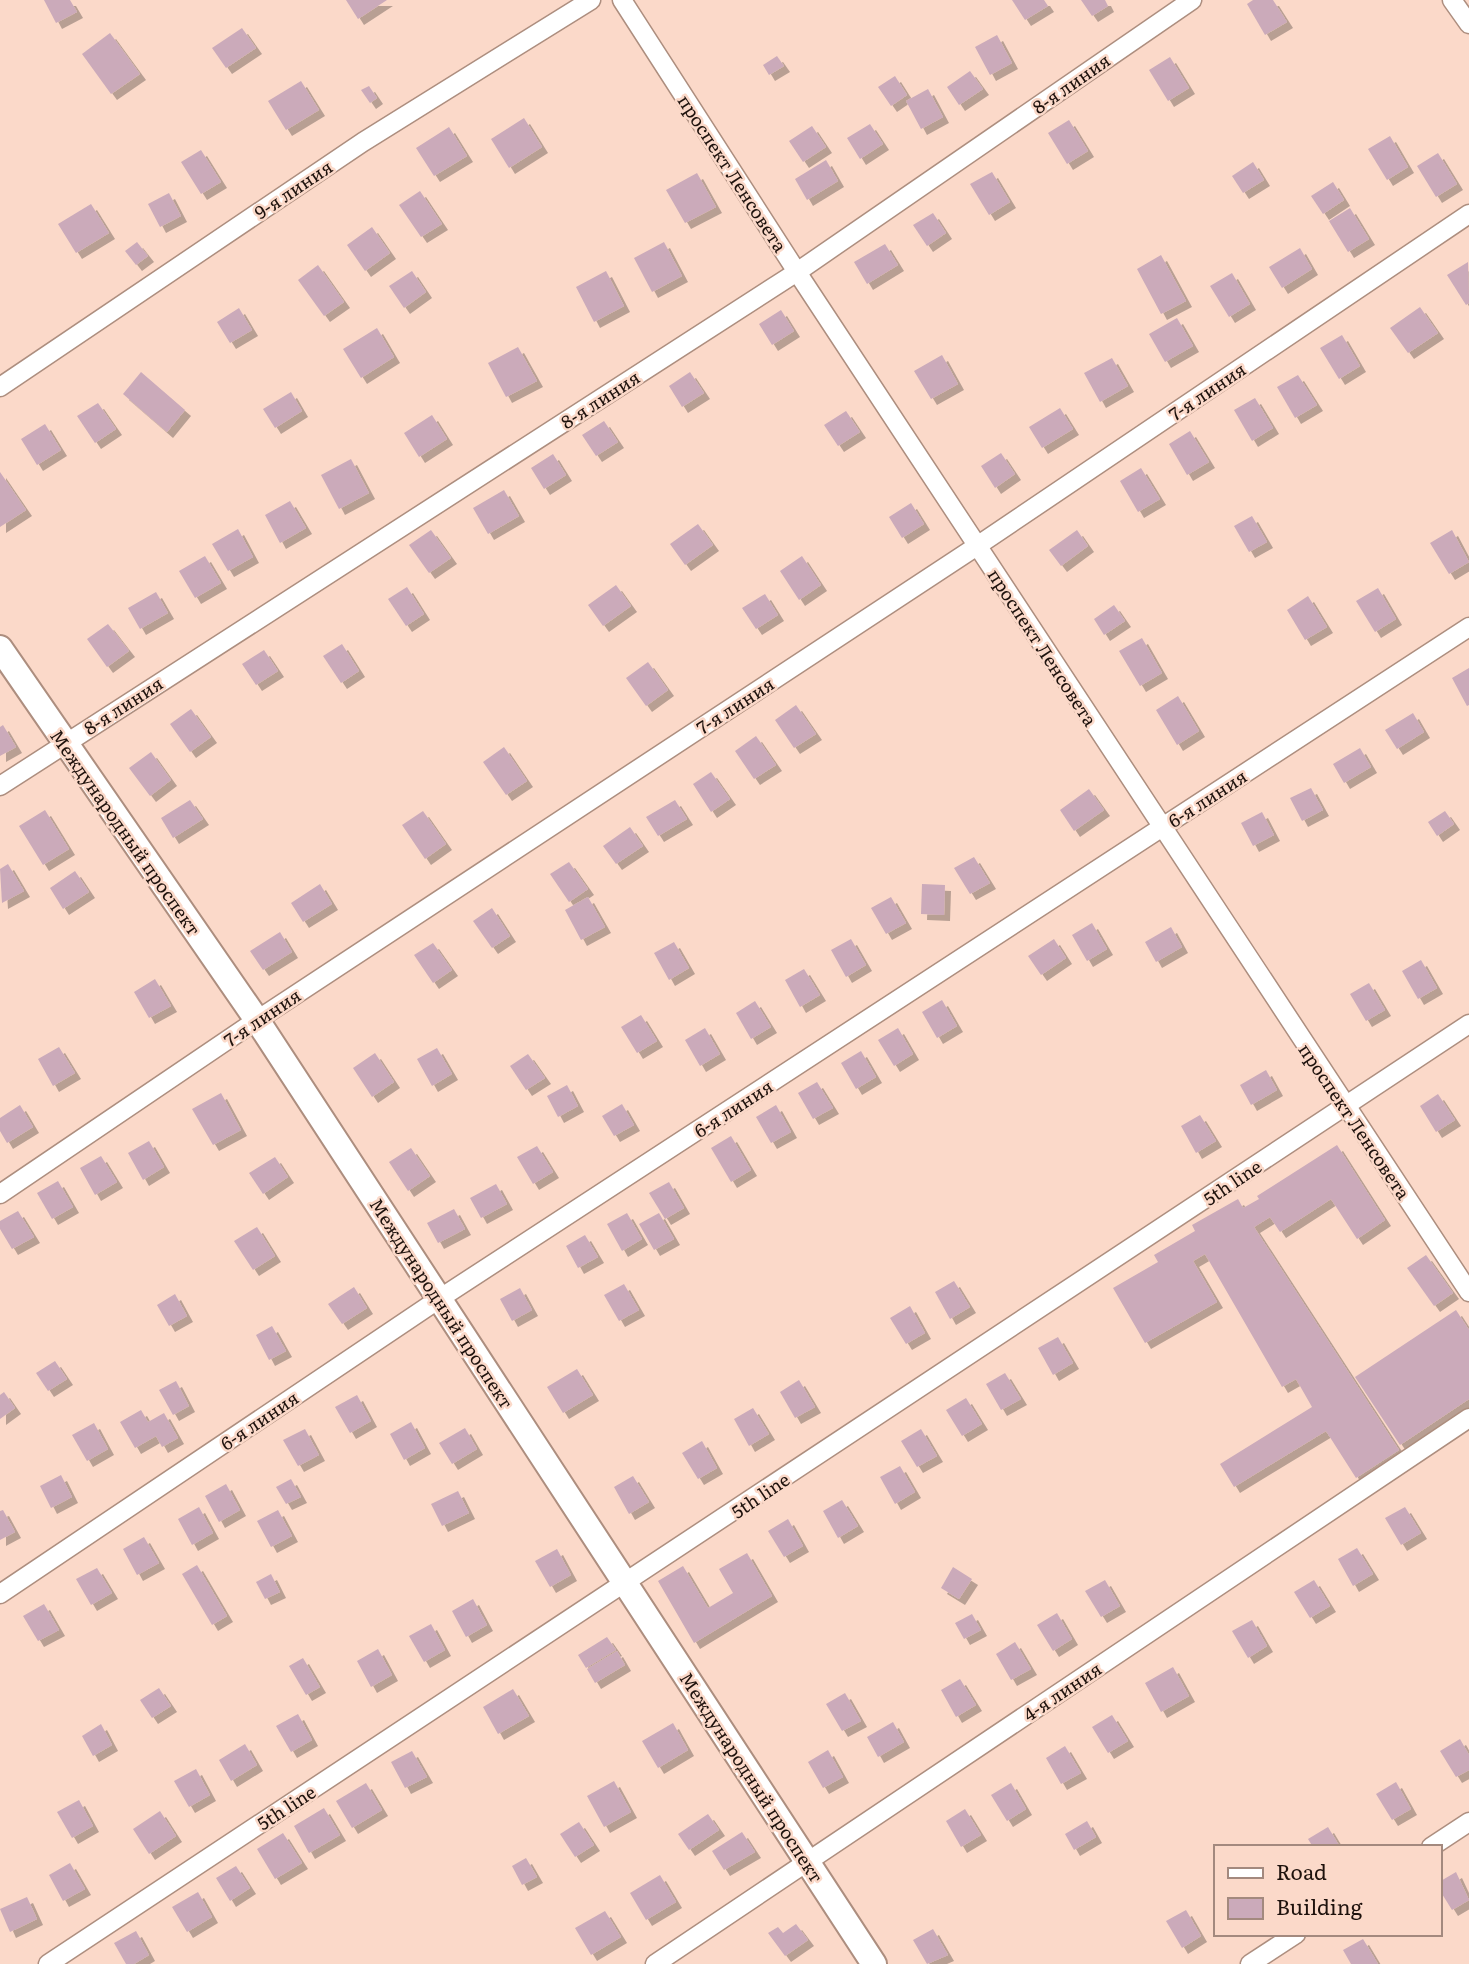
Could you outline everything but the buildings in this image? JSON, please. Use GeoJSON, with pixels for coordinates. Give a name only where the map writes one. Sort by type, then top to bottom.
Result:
{"type":"FeatureCollection","features":[{"type":"Feature","properties":{"kind":"street","name":"9-я линия"},"geometry":{"type":"LineString","coordinates":[[0,387],[363,142],[591,0]]}},
{"type":"Feature","properties":{"kind":"street","name":"проспект Ленсовета"},"geometry":{"type":"LineString","coordinates":[[622,0],[797,272],[1469,1292]]}},
{"type":"Feature","properties":{"kind":"street","name":"8-я линия"},"geometry":{"type":"LineString","coordinates":[[0,786],[797,272],[1192,0]]}},
{"type":"Feature","properties":{"kind":"street"},"geometry":{"type":"LineString","coordinates":[[1452,0],[1469,24]]}},
{"type":"Feature","properties":{"kind":"street","name":"7-я линия"},"geometry":{"type":"LineString","coordinates":[[0,1194],[257,1020],[977,546],[1469,214]]}},
{"type":"Feature","properties":{"kind":"street","name":"6-я линия"},"geometry":{"type":"LineString","coordinates":[[0,1594],[439,1299],[1469,627]]}},
{"type":"Feature","properties":{"kind":"street","name":"Международный проспект"},"geometry":{"type":"LineString","coordinates":[[0,648],[257,1020],[874,1964]]}},
{"type":"Feature","properties":{"kind":"street","name":"5th line"},"geometry":{"type":"LineString","coordinates":[[48,1964],[1469,1024]]}},
{"type":"Feature","properties":{"kind":"street","name":"4-я линия"},"geometry":{"type":"LineString","coordinates":[[655,1964],[1469,1418]]}},
{"type":"Feature","properties":{"kind":"street"},"geometry":{"type":"LineString","coordinates":[[1434,1845],[1469,1822]]}},
{"type":"Feature","properties":{"kind":"street"},"geometry":{"type":"LineString","coordinates":[[1250,1964],[1293,1936]]}}]}
